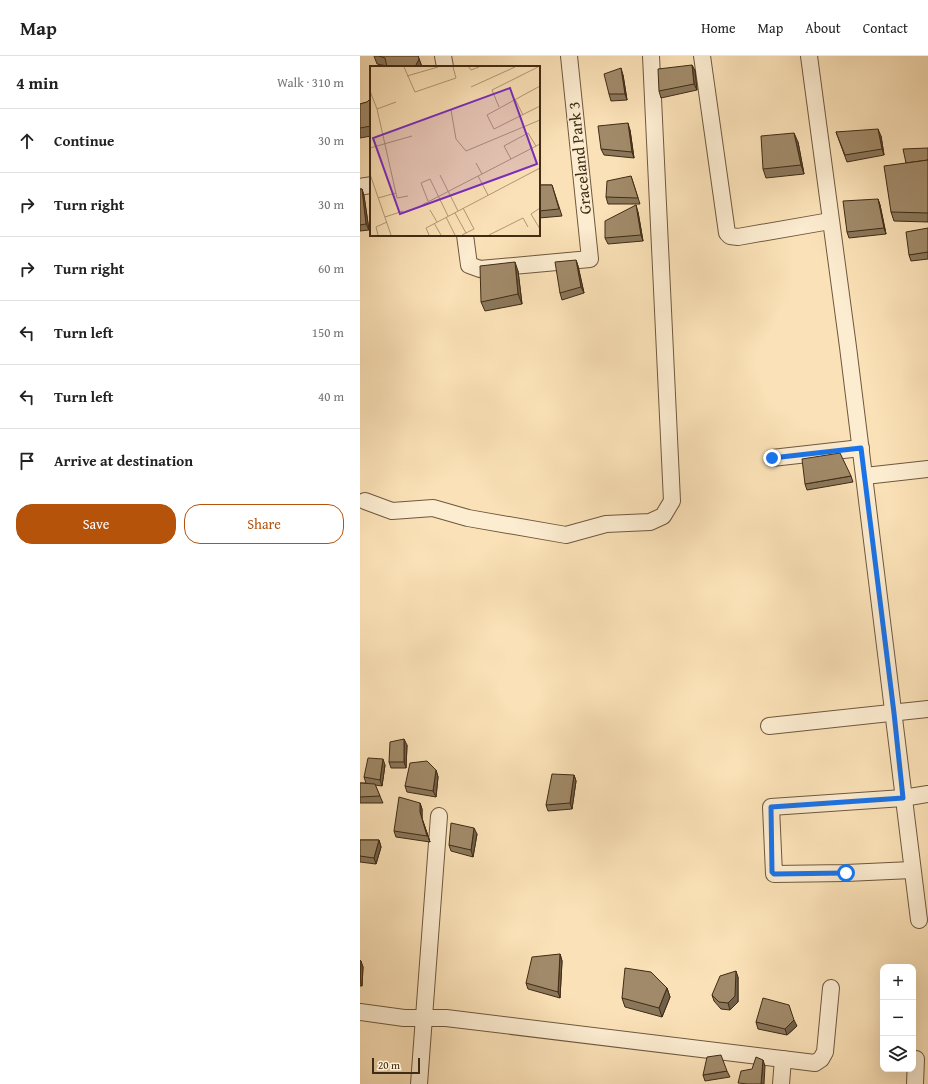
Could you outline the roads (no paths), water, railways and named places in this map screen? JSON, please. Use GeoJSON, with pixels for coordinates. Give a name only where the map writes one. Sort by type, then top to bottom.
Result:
{"type":"FeatureCollection","features":[{"type":"Feature","properties":{"kind":"street"},"geometry":{"type":"LineString","coordinates":[[443,56],[445,66]]}},
{"type":"Feature","properties":{"kind":"street","name":"Graceland Park 3"},"geometry":{"type":"LineString","coordinates":[[465,236],[469,264],[480,269],[590,259],[569,56]]}},
{"type":"Feature","properties":{"kind":"street"},"geometry":{"type":"LineString","coordinates":[[365,501],[392,511],[433,508],[468,518],[566,535],[606,524],[650,522],[663,516],[672,501],[651,56]]}},
{"type":"Feature","properties":{"kind":"street"},"geometry":{"type":"LineString","coordinates":[[702,56],[727,234],[738,237],[830,221]]}},
{"type":"Feature","properties":{"kind":"street"},"geometry":{"type":"LineString","coordinates":[[809,56],[865,476],[919,920]]}},
{"type":"Feature","properties":{"kind":"street"},"geometry":{"type":"LineString","coordinates":[[360,187],[370,185]]}},
{"type":"Feature","properties":{"kind":"street"},"geometry":{"type":"LineString","coordinates":[[772,458],[861,448]]}},
{"type":"Feature","properties":{"kind":"street"},"geometry":{"type":"LineString","coordinates":[[865,476],[928,469]]}},
{"type":"Feature","properties":{"kind":"street"},"geometry":{"type":"LineString","coordinates":[[769,726],[928,709]]}},
{"type":"Feature","properties":{"kind":"street"},"geometry":{"type":"LineString","coordinates":[[912,870],[774,874],[772,872],[771,807],[774,805],[903,798],[928,794]]}},
{"type":"Feature","properties":{"kind":"street"},"geometry":{"type":"LineString","coordinates":[[419,1084],[439,816]]}},
{"type":"Feature","properties":{"kind":"street"},"geometry":{"type":"LineString","coordinates":[[360,1012],[423,1018],[446,1018],[815,1064],[822,1059],[825,1052],[831,988]]}},
{"type":"Feature","properties":{"kind":"street"},"geometry":{"type":"LineString","coordinates":[[781,1084],[783,1059]]}},
{"type":"Feature","properties":{"kind":"street"},"geometry":{"type":"LineString","coordinates":[[915,1072],[915,1084]]}}]}
